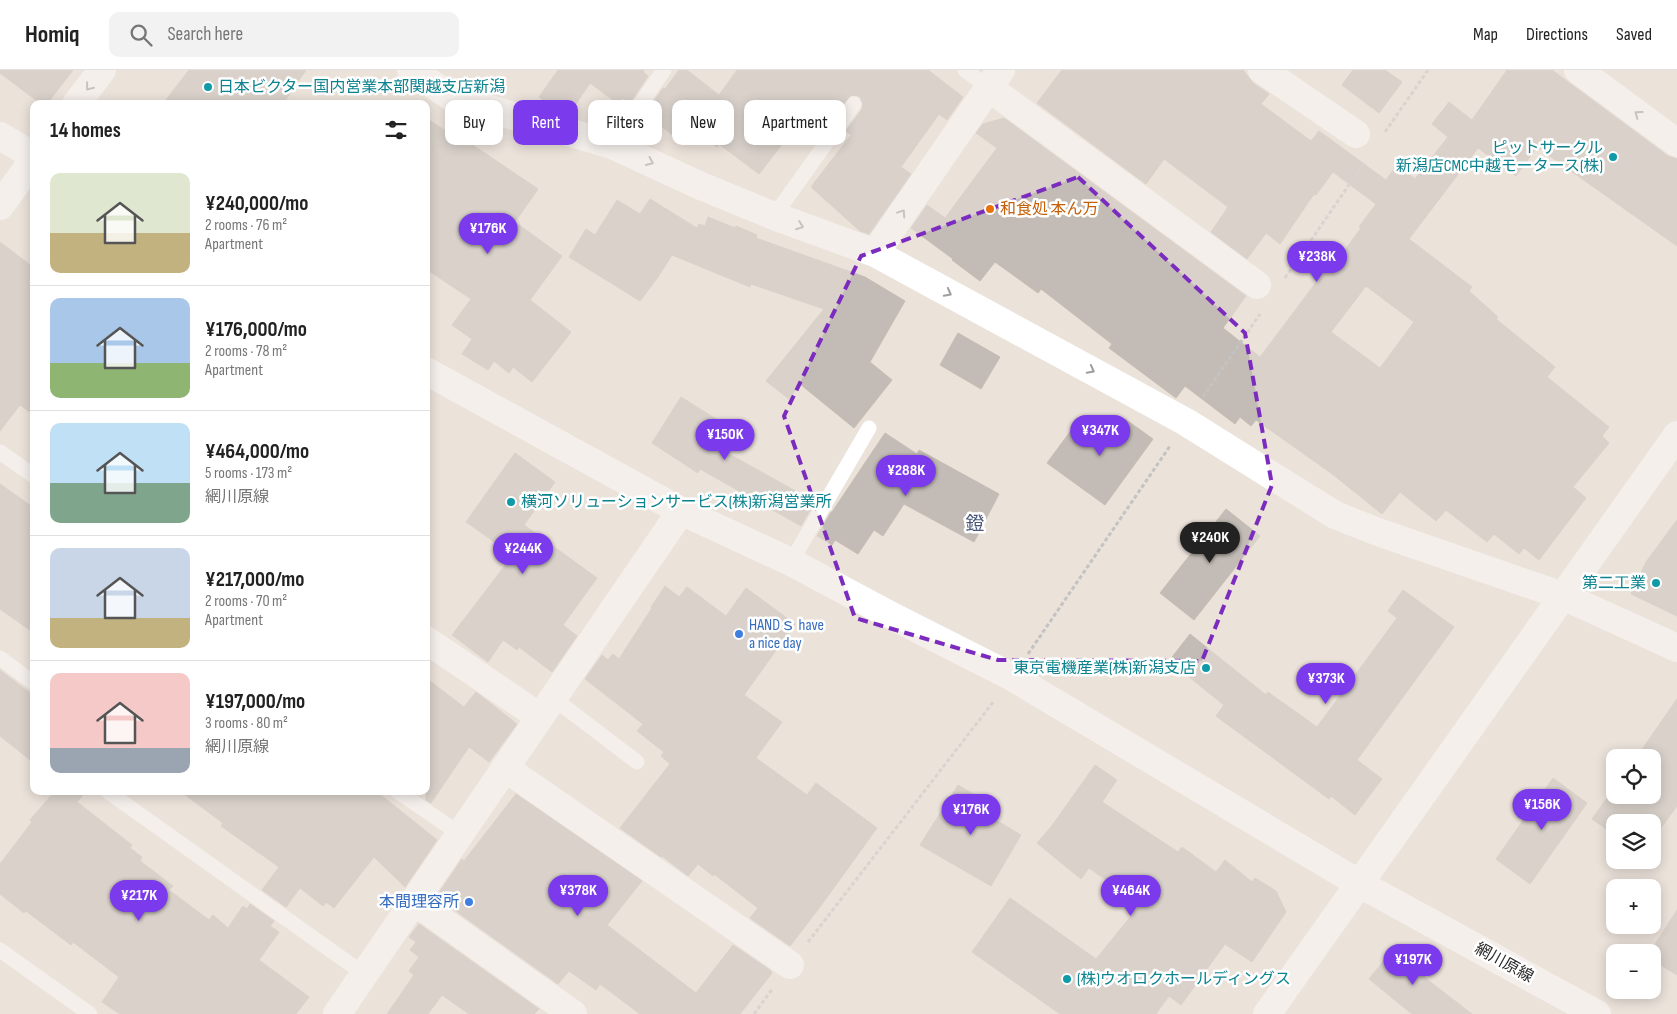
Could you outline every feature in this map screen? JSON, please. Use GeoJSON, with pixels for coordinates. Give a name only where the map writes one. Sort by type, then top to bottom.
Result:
{"type":"FeatureCollection","features":[{"type":"Feature","properties":{"kind":"street"},"geometry":{"type":"LineString","coordinates":[[79,100],[102,70]]}},
{"type":"Feature","properties":{"kind":"street"},"geometry":{"type":"LineString","coordinates":[[410,70],[453,98],[588,138]]}},
{"type":"Feature","properties":{"kind":"street"},"geometry":{"type":"LineString","coordinates":[[1262,70],[1368,143]]}},
{"type":"Feature","properties":{"kind":"street"},"geometry":{"type":"LineString","coordinates":[[1578,70],[1677,143]]}},
{"type":"Feature","properties":{"kind":"street"},"geometry":{"type":"LineString","coordinates":[[875,253],[995,78],[1266,293]]}},
{"type":"Feature","properties":{"kind":"street"},"geometry":{"type":"LineString","coordinates":[[0,136],[30,155]]}},
{"type":"Feature","properties":{"kind":"street"},"geometry":{"type":"LineString","coordinates":[[612,145],[701,186],[774,216],[875,253],[1186,422],[1335,515],[1378,532],[1563,596],[1677,648]]}},
{"type":"Feature","properties":{"kind":"street"},"geometry":{"type":"LineString","coordinates":[[0,206],[30,163]]}},
{"type":"Feature","properties":{"kind":"street","name":"網川原線"},"geometry":{"type":"LineString","coordinates":[[430,373],[681,511],[791,562],[1012,677],[1360,884],[1597,1014]]}},
{"type":"Feature","properties":{"kind":"street"},"geometry":{"type":"LineString","coordinates":[[1267,1014],[1677,435]]}},
{"type":"Feature","properties":{"kind":"street"},"geometry":{"type":"LineString","coordinates":[[337,1014],[681,511]]}},
{"type":"Feature","properties":{"kind":"street"},"geometry":{"type":"LineString","coordinates":[[430,642],[546,708]]}},
{"type":"Feature","properties":{"kind":"street"},"geometry":{"type":"LineString","coordinates":[[505,768],[790,965]]}},
{"type":"Feature","properties":{"kind":"street"},"geometry":{"type":"LineString","coordinates":[[414,902],[573,1014]]}},
{"type":"Feature","properties":{"kind":"lane"},"geometry":{"type":"LineString","coordinates":[[643,100],[664,70]]}},
{"type":"Feature","properties":{"kind":"lane"},"geometry":{"type":"LineString","coordinates":[[965,70],[995,78]]}},
{"type":"Feature","properties":{"kind":"lane"},"geometry":{"type":"LineString","coordinates":[[774,216],[854,104]]}},
{"type":"Feature","properties":{"kind":"lane"},"geometry":{"type":"LineString","coordinates":[[791,562],[869,428]]}},
{"type":"Feature","properties":{"kind":"lane"},"geometry":{"type":"LineString","coordinates":[[0,452],[30,473]]}},
{"type":"Feature","properties":{"kind":"lane"},"geometry":{"type":"LineString","coordinates":[[0,658],[30,680]]}},
{"type":"Feature","properties":{"kind":"lane"},"geometry":{"type":"LineString","coordinates":[[546,708],[637,762]]}},
{"type":"Feature","properties":{"kind":"lane"},"geometry":{"type":"LineString","coordinates":[[113,795],[364,974]]}},
{"type":"Feature","properties":{"kind":"lane"},"geometry":{"type":"LineString","coordinates":[[403,795],[460,834]]}},
{"type":"Feature","properties":{"kind":"lane"},"geometry":{"type":"LineString","coordinates":[[0,950],[90,1014]]}},
{"type":"Feature","properties":{"kind":"path"},"geometry":{"type":"LineString","coordinates":[[754,1014],[1012,677],[1186,422],[1266,293],[1368,143],[1428,70]]}},
{"type":"Feature","properties":{"kind":"highlighted area"},"geometry":{"type":"Polygon","coordinates":[[[1078,177],[1245,333],[1272,485],[1202,661],[998,660],[855,618],[784,416],[861,256],[1078,177]]]}},
{"type":"Feature","properties":{"kind":"building"},"geometry":{"type":"Polygon","coordinates":[[[0,70],[73,70],[50,100],[36,100],[0,73],[0,70]]]}},
{"type":"Feature","properties":{"kind":"building"},"geometry":{"type":"Polygon","coordinates":[[[189,70],[306,70],[286,100],[166,100],[189,70]]]}},
{"type":"Feature","properties":{"kind":"building"},"geometry":{"type":"Polygon","coordinates":[[[558,70],[644,70],[643,72],[648,76],[632,100],[623,98],[621,100],[613,100],[590,83],[578,101],[543,100],[539,97],[558,70]]]}},
{"type":"Feature","properties":{"kind":"building"},"geometry":{"type":"Polygon","coordinates":[[[679,70],[687,70],[719,95],[737,70],[928,70],[963,97],[947,120],[939,114],[901,167],[911,174],[869,234],[860,231],[811,187],[843,145],[846,145],[846,142],[851,135],[846,131],[862,109],[863,104],[860,97],[850,96],[846,101],[744,100],[744,145],[782,145],[759,174],[720,145],[734,145],[734,100],[672,100],[672,135],[662,127],[662,100],[655,100],[663,88],[665,89],[679,70]]]}},
{"type":"Feature","properties":{"kind":"building"},"geometry":{"type":"Polygon","coordinates":[[[1062,70],[1243,70],[1253,83],[1269,94],[1261,104],[1311,141],[1319,131],[1386,180],[1397,165],[1415,179],[1448,137],[1432,124],[1449,102],[1472,120],[1507,70],[1552,70],[1668,156],[1677,159],[1677,246],[1537,147],[1516,176],[1478,148],[1409,239],[1472,287],[1469,291],[1498,317],[1496,319],[1555,367],[1547,377],[1609,427],[1602,436],[1609,443],[1573,487],[1586,498],[1539,560],[1524,548],[1519,554],[1494,534],[1487,542],[1446,510],[1436,521],[1400,492],[1382,514],[1331,473],[1256,420],[1251,426],[1240,417],[1235,424],[1185,386],[1176,398],[1109,348],[1112,344],[1041,289],[1038,293],[995,262],[980,281],[911,228],[927,205],[945,218],[997,148],[976,133],[983,124],[1004,118],[1246,296],[1223,328],[1260,357],[1326,269],[1329,272],[1376,204],[1333,172],[1316,195],[1314,194],[1280,244],[1266,233],[1247,259],[1211,232],[1228,207],[1164,159],[1146,184],[1037,103],[1062,70]],[[1366,286],[1331,332],[1380,368],[1414,322],[1366,286]]]}},
{"type":"Feature","properties":{"kind":"building"},"geometry":{"type":"Polygon","coordinates":[[[1353,70],[1385,70],[1402,82],[1379,113],[1342,85],[1353,70]]]}},
{"type":"Feature","properties":{"kind":"building"},"geometry":{"type":"Polygon","coordinates":[[[430,121],[445,131],[445,145],[473,145],[538,189],[515,222],[562,256],[530,300],[571,332],[532,382],[513,367],[509,373],[494,361],[488,370],[462,354],[472,339],[452,325],[471,299],[430,272],[430,121]]]}},
{"type":"Feature","properties":{"kind":"building"},"geometry":{"type":"Polygon","coordinates":[[[650,199],[697,228],[699,224],[705,226],[708,217],[735,228],[736,226],[757,235],[756,238],[865,277],[905,301],[870,362],[892,380],[854,428],[800,384],[789,399],[766,381],[824,309],[751,284],[750,287],[672,255],[640,301],[569,257],[586,229],[595,235],[617,200],[640,214],[650,199]]]}},
{"type":"Feature","properties":{"kind":"building"},"geometry":{"type":"Polygon","coordinates":[[[0,242],[30,265],[30,412],[20,405],[0,431],[0,242]]]}},
{"type":"Feature","properties":{"kind":"building"},"geometry":{"type":"Polygon","coordinates":[[[958,333],[1000,357],[981,389],[940,365],[958,333]]]}},
{"type":"Feature","properties":{"kind":"building"},"geometry":{"type":"Polygon","coordinates":[[[681,397],[727,426],[715,446],[815,502],[801,526],[700,469],[698,473],[652,443],[681,397]]]}},
{"type":"Feature","properties":{"kind":"building"},"geometry":{"type":"Polygon","coordinates":[[[1081,417],[1110,439],[1125,419],[1153,439],[1105,505],[1047,463],[1081,417]]]}},
{"type":"Feature","properties":{"kind":"building"},"geometry":{"type":"Polygon","coordinates":[[[885,433],[917,454],[919,450],[999,494],[974,542],[904,504],[883,536],[874,530],[858,554],[835,540],[832,545],[817,536],[831,512],[885,433]]]}},
{"type":"Feature","properties":{"kind":"building"},"geometry":{"type":"Polygon","coordinates":[[[515,453],[555,482],[524,525],[597,578],[563,625],[577,636],[552,672],[519,647],[517,650],[503,640],[488,662],[452,635],[513,555],[466,522],[515,453]]]}},
{"type":"Feature","properties":{"kind":"building"},"geometry":{"type":"Polygon","coordinates":[[[0,484],[30,505],[30,630],[0,609],[0,484]]]}},
{"type":"Feature","properties":{"kind":"building"},"geometry":{"type":"Polygon","coordinates":[[[1226,509],[1260,536],[1194,620],[1160,593],[1226,509]]]}},
{"type":"Feature","properties":{"kind":"building","name":"第二工業"},"geometry":{"type":"Polygon","coordinates":[[[1677,520],[1677,616],[1631,594],[1646,562],[1677,520]]]}},
{"type":"Feature","properties":{"kind":"building"},"geometry":{"type":"Polygon","coordinates":[[[665,586],[679,597],[687,587],[726,616],[746,588],[795,624],[744,695],[782,722],[756,758],[807,795],[816,783],[877,828],[790,946],[750,918],[758,908],[714,874],[713,876],[698,864],[688,876],[620,828],[670,764],[661,756],[664,752],[637,731],[643,724],[585,679],[602,655],[608,660],[613,654],[619,659],[665,586]]]}},
{"type":"Feature","properties":{"kind":"building"},"geometry":{"type":"Polygon","coordinates":[[[1403,590],[1454,627],[1357,760],[1382,779],[1355,815],[1331,796],[1329,799],[1216,716],[1224,705],[1169,661],[1190,634],[1266,695],[1268,692],[1317,727],[1397,618],[1388,611],[1403,590]]]}},
{"type":"Feature","properties":{"kind":"building"},"geometry":{"type":"Polygon","coordinates":[[[0,670],[30,693],[30,760],[0,736],[0,670]]]}},
{"type":"Feature","properties":{"kind":"building"},"geometry":{"type":"Polygon","coordinates":[[[430,681],[464,707],[476,692],[517,724],[489,762],[469,747],[431,803],[426,800],[426,795],[430,795],[430,681]]]}},
{"type":"Feature","properties":{"kind":"building"},"geometry":{"type":"Polygon","coordinates":[[[1677,699],[1677,806],[1661,828],[1661,814],[1606,814],[1606,829],[1592,819],[1606,800],[1606,804],[1661,804],[1661,749],[1642,749],[1677,699]]]}},
{"type":"Feature","properties":{"kind":"building"},"geometry":{"type":"Polygon","coordinates":[[[1095,765],[1117,780],[1102,802],[1178,852],[1182,847],[1216,872],[1225,860],[1252,882],[1255,878],[1276,891],[1286,912],[1252,962],[1225,944],[1181,1005],[1169,996],[1156,1014],[1060,1014],[972,952],[1010,898],[1096,959],[1141,904],[1089,868],[1081,879],[1037,843],[1051,827],[1095,765]]]}},
{"type":"Feature","properties":{"kind":"building"},"geometry":{"type":"Polygon","coordinates":[[[1553,778],[1587,803],[1530,884],[1496,859],[1553,778]]]}},
{"type":"Feature","properties":{"kind":"building"},"geometry":{"type":"Polygon","coordinates":[[[958,785],[999,809],[994,819],[1021,835],[991,886],[920,845],[958,785]]]}},
{"type":"Feature","properties":{"kind":"building"},"geometry":{"type":"Polygon","coordinates":[[[516,794],[642,881],[607,925],[696,993],[733,945],[770,970],[772,973],[740,1014],[640,1014],[600,984],[596,990],[569,971],[558,984],[436,897],[462,859],[464,861],[516,794]]]}},
{"type":"Feature","properties":{"kind":"building"},"geometry":{"type":"Polygon","coordinates":[[[52,795],[83,795],[77,802],[132,845],[130,848],[142,857],[140,861],[173,886],[169,890],[209,920],[213,915],[228,928],[243,906],[247,909],[250,904],[274,921],[270,926],[279,932],[259,960],[309,997],[296,1014],[120,1014],[102,1002],[119,977],[73,942],[71,945],[0,894],[0,864],[32,822],[30,820],[52,795]]]}},
{"type":"Feature","properties":{"kind":"building"},"geometry":{"type":"Polygon","coordinates":[[[185,795],[381,795],[437,840],[405,887],[374,857],[334,908],[326,902],[323,906],[300,888],[286,907],[262,890],[279,867],[221,826],[223,823],[185,795]]]}},
{"type":"Feature","properties":{"kind":"building"},"geometry":{"type":"Polygon","coordinates":[[[1677,910],[1677,975],[1661,965],[1661,944],[1655,944],[1677,910]]]}},
{"type":"Feature","properties":{"kind":"building"},"geometry":{"type":"Polygon","coordinates":[[[419,924],[539,1009],[534,1014],[469,1014],[442,995],[428,1014],[387,1014],[414,975],[409,971],[419,957],[410,950],[416,942],[409,937],[419,924]]]}},
{"type":"Feature","properties":{"kind":"building"},"geometry":{"type":"Polygon","coordinates":[[[1397,944],[1430,970],[1424,977],[1472,1014],[1412,1014],[1369,979],[1397,944]]]}},
{"type":"Feature","properties":{"kind":"place","name":"日本ビクター国内営業本部関越支店新潟"},"geometry":{"type":"Point","coordinates":[208,87]}},
{"type":"Feature","properties":{"kind":"place","name":"ピットサークル 新潟店CMC中越モータース(株)"},"geometry":{"type":"Point","coordinates":[1613,157]}},
{"type":"Feature","properties":{"kind":"place","name":"和食処 本ん万"},"geometry":{"type":"Point","coordinates":[990,209]}},
{"type":"Feature","properties":{"kind":"place","name":"横河ソリューションサービス(株)新潟営業所"},"geometry":{"type":"Point","coordinates":[511,502]}},
{"type":"Feature","properties":{"kind":"place","name":"第二工業"},"geometry":{"type":"Point","coordinates":[1656,583]}},
{"type":"Feature","properties":{"kind":"place","name":"HANDｓ have a nice day"},"geometry":{"type":"Point","coordinates":[739,634]}},
{"type":"Feature","properties":{"kind":"place","name":"東京電機産業(株)新潟支店"},"geometry":{"type":"Point","coordinates":[1206,668]}},
{"type":"Feature","properties":{"kind":"place","name":"本間理容所"},"geometry":{"type":"Point","coordinates":[469,902]}},
{"type":"Feature","properties":{"kind":"place","name":"(株)ウオロクホールディングス"},"geometry":{"type":"Point","coordinates":[1067,979]}},
{"type":"Feature","properties":{"kind":"district","name":"鐙"},"geometry":{"type":"Point","coordinates":[975,524]}}]}
